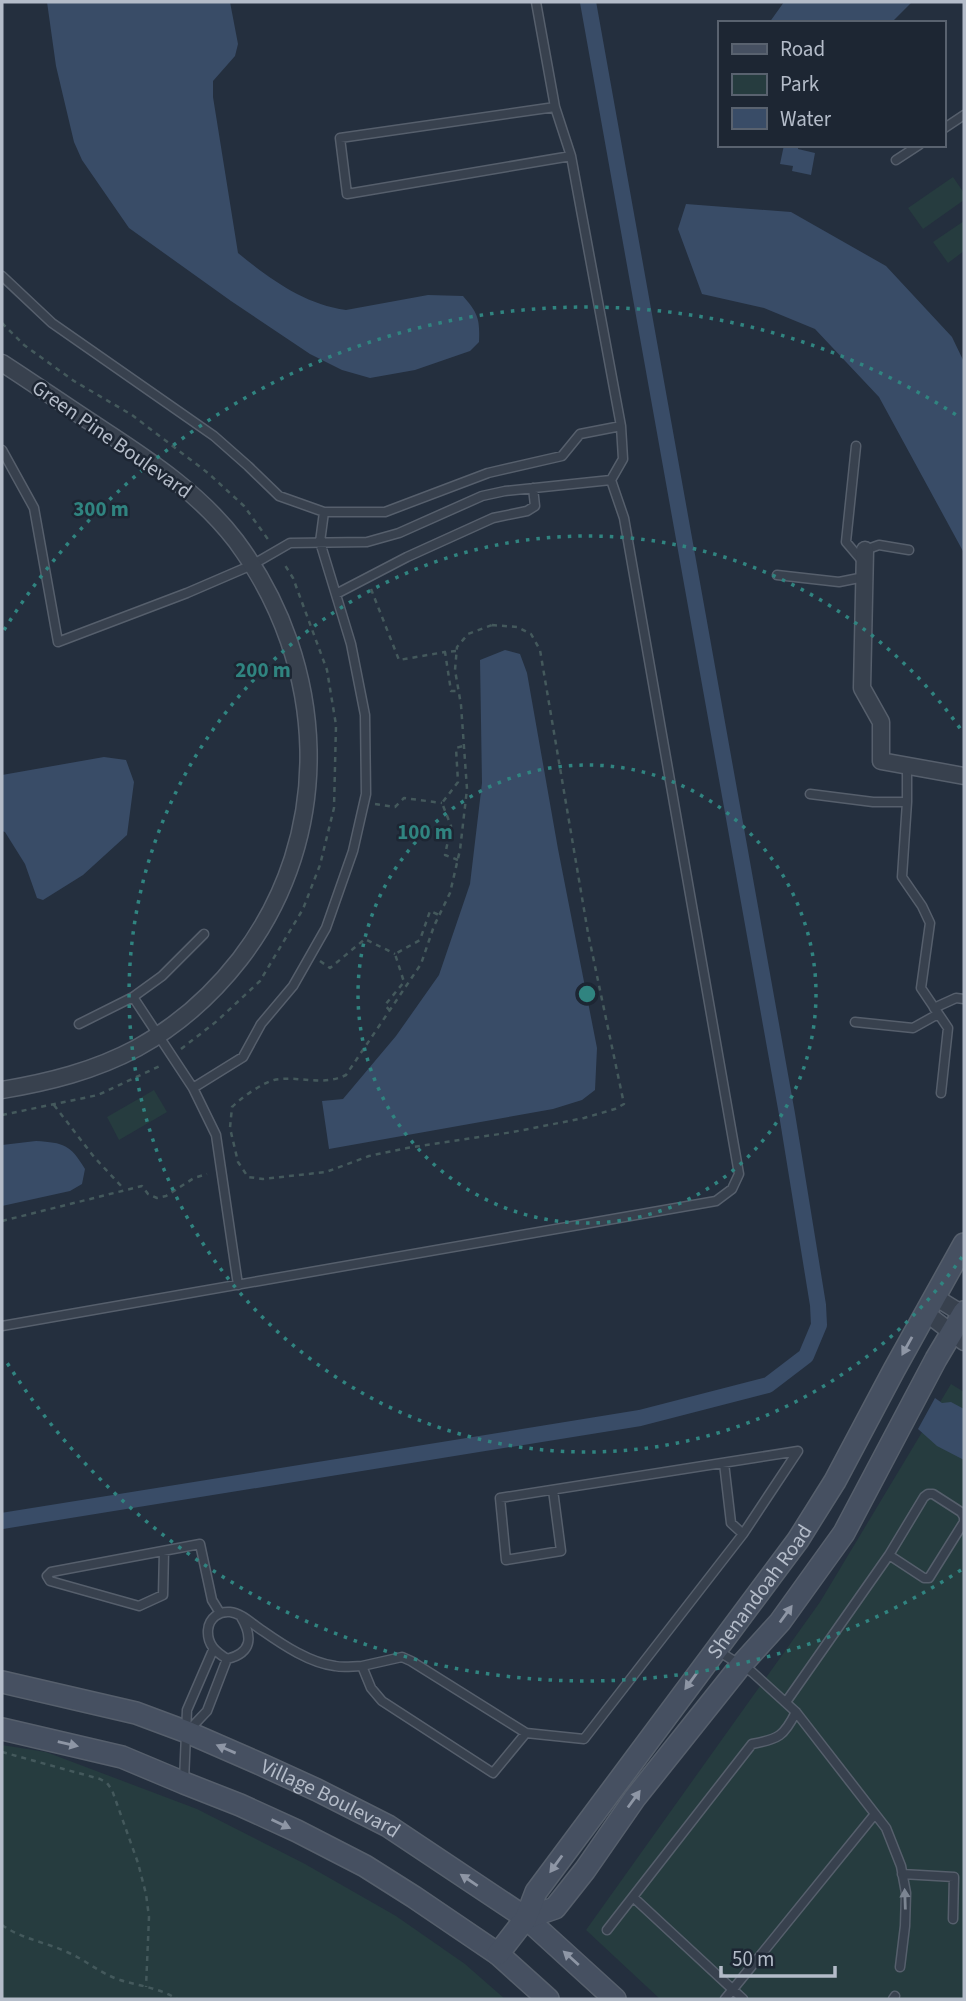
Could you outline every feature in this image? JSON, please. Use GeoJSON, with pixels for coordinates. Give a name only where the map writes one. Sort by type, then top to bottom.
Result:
{"type":"FeatureCollection","features":[{"type":"Feature","properties":{"kind":"street","name":"Green Pine Boulevard"},"geometry":{"type":"LineString","coordinates":[[2,363],[158,466],[218,520],[252,565],[286,631],[298,669],[306,709],[309,748],[308,787],[292,863],[277,898],[252,943],[228,974],[201,1002],[138,1047],[91,1069],[54,1080],[2,1090]]}},
{"type":"Feature","properties":{"kind":"street"},"geometry":{"type":"LineString","coordinates":[[864,564],[862,688],[881,722],[881,761],[964,776]]}},
{"type":"Feature","properties":{"kind":"street","name":"Shenandoah Road"},"geometry":{"type":"LineString","coordinates":[[498,1954],[526,1918],[536,1892],[798,1540],[828,1492],[964,1244]]}},
{"type":"Feature","properties":{"kind":"street"},"geometry":{"type":"LineString","coordinates":[[930,1305],[964,1314]]}},
{"type":"Feature","properties":{"kind":"street"},"geometry":{"type":"LineString","coordinates":[[930,1305],[957,1337]]}},
{"type":"Feature","properties":{"kind":"street","name":"Shenandoah Road"},"geometry":{"type":"LineString","coordinates":[[526,1918],[555,1909],[635,1798],[741,1665],[780,1622],[844,1533],[957,1337],[964,1314]]}},
{"type":"Feature","properties":{"kind":"street","name":"Village Boulevard"},"geometry":{"type":"LineString","coordinates":[[2,1682],[136,1713],[187,1732],[317,1790],[388,1826],[526,1918],[615,1999]]}},
{"type":"Feature","properties":{"kind":"street","name":"Village Boulevard"},"geometry":{"type":"LineString","coordinates":[[2,1729],[122,1757],[240,1805],[365,1866],[498,1954],[548,1999]]}},
{"type":"Feature","properties":{"kind":"lane"},"geometry":{"type":"LineString","coordinates":[[2,1326],[716,1202],[732,1189],[739,1174],[624,518],[611,480],[623,459],[621,426],[570,156],[555,107],[536,2]]}},
{"type":"Feature","properties":{"kind":"lane"},"geometry":{"type":"LineString","coordinates":[[555,107],[340,138],[347,194],[570,156]]}},
{"type":"Feature","properties":{"kind":"lane"},"geometry":{"type":"LineString","coordinates":[[945,128],[964,115]]}},
{"type":"Feature","properties":{"kind":"lane"},"geometry":{"type":"LineString","coordinates":[[896,160],[916,147]]}},
{"type":"Feature","properties":{"kind":"lane"},"geometry":{"type":"LineString","coordinates":[[2,276],[52,323],[214,436],[279,496],[324,512],[386,512],[488,473],[562,456],[580,434],[621,426]]}},
{"type":"Feature","properties":{"kind":"lane"},"geometry":{"type":"LineString","coordinates":[[856,446],[846,542],[864,564]]}},
{"type":"Feature","properties":{"kind":"lane"},"geometry":{"type":"LineString","coordinates":[[2,450],[34,508],[58,642],[187,593],[252,565],[290,543],[367,542],[399,533],[482,496],[611,480]]}},
{"type":"Feature","properties":{"kind":"lane"},"geometry":{"type":"LineString","coordinates":[[335,594],[407,557],[493,518],[527,511],[535,506],[533,488]]}},
{"type":"Feature","properties":{"kind":"lane"},"geometry":{"type":"LineString","coordinates":[[193,1088],[243,1057],[261,1024],[293,986],[326,928],[353,851],[364,803],[365,715],[351,644],[320,542],[324,512]]}},
{"type":"Feature","properties":{"kind":"lane"},"geometry":{"type":"LineString","coordinates":[[777,575],[839,582],[864,564],[879,545],[909,550]]}},
{"type":"Feature","properties":{"kind":"lane"},"geometry":{"type":"LineString","coordinates":[[907,766],[902,877],[930,923],[921,988],[948,1028],[941,1093]]}},
{"type":"Feature","properties":{"kind":"lane"},"geometry":{"type":"LineString","coordinates":[[810,794],[873,802],[906,802]]}},
{"type":"Feature","properties":{"kind":"lane"},"geometry":{"type":"LineString","coordinates":[[79,1024],[133,997],[162,976],[204,934]]}},
{"type":"Feature","properties":{"kind":"lane"},"geometry":{"type":"LineString","coordinates":[[133,997],[193,1088],[216,1135],[238,1285]]}},
{"type":"Feature","properties":{"kind":"lane"},"geometry":{"type":"LineString","coordinates":[[855,1022],[913,1028],[956,998],[964,999]]}},
{"type":"Feature","properties":{"kind":"lane"},"geometry":{"type":"LineString","coordinates":[[228,1659],[213,1650],[208,1628],[212,1618],[220,1613],[230,1612],[238,1614],[308,1658],[337,1667],[362,1666],[402,1657],[526,1733],[584,1739],[743,1534],[798,1451],[553,1489],[500,1498],[506,1560],[561,1551],[553,1489]]}},
{"type":"Feature","properties":{"kind":"lane"},"geometry":{"type":"LineString","coordinates":[[724,1463],[731,1522],[743,1534]]}},
{"type":"Feature","properties":{"kind":"lane"},"geometry":{"type":"LineString","coordinates":[[786,1702],[889,1555],[924,1497],[933,1494],[961,1512],[964,1518],[929,1578],[924,1578],[889,1555]]}},
{"type":"Feature","properties":{"kind":"lane"},"geometry":{"type":"LineString","coordinates":[[164,1551],[163,1595],[139,1606],[50,1581],[47,1576],[51,1572],[200,1544],[212,1600],[220,1613]]}},
{"type":"Feature","properties":{"kind":"lane"},"geometry":{"type":"LineString","coordinates":[[187,1732],[207,1711],[228,1659],[242,1653],[249,1643],[248,1629],[238,1614]]}},
{"type":"Feature","properties":{"kind":"lane"},"geometry":{"type":"LineString","coordinates":[[715,1649],[752,1672],[796,1712],[887,1828],[906,1893],[900,1967]]}},
{"type":"Feature","properties":{"kind":"lane"},"geometry":{"type":"LineString","coordinates":[[184,1783],[187,1710],[213,1650]]}},
{"type":"Feature","properties":{"kind":"lane"},"geometry":{"type":"LineString","coordinates":[[362,1666],[371,1688],[382,1701],[493,1773],[526,1733]]}},
{"type":"Feature","properties":{"kind":"lane"},"geometry":{"type":"LineString","coordinates":[[607,1930],[752,1744],[770,1741],[786,1732],[796,1712]]}},
{"type":"Feature","properties":{"kind":"lane"},"geometry":{"type":"LineString","coordinates":[[725,1999],[875,1814]]}},
{"type":"Feature","properties":{"kind":"lane"},"geometry":{"type":"LineString","coordinates":[[902,1874],[954,1877],[953,1919]]}},
{"type":"Feature","properties":{"kind":"lane"},"geometry":{"type":"LineString","coordinates":[[634,1898],[743,1999]]}},
{"type":"Feature","properties":{"kind":"lane"},"geometry":{"type":"LineString","coordinates":[[731,1999],[734,1990]]}},
{"type":"Feature","properties":{"kind":"path"},"geometry":{"type":"LineString","coordinates":[[2,323],[24,345],[74,380],[132,415],[208,473],[244,506],[270,542]]}},
{"type":"Feature","properties":{"kind":"path"},"geometry":{"type":"LineString","coordinates":[[367,578],[399,660],[457,651]]}},
{"type":"Feature","properties":{"kind":"path"},"geometry":{"type":"LineString","coordinates":[[492,625],[517,627],[531,634],[540,650],[588,933],[624,1104],[615,1109],[560,1123],[369,1156],[326,1172],[263,1179],[248,1177],[238,1162],[235,1151],[230,1128],[232,1107],[240,1099],[273,1080],[333,1081],[346,1075],[421,964],[450,893],[467,789],[459,691],[455,670],[457,647],[468,634],[492,625]]}},
{"type":"Feature","properties":{"kind":"path"},"geometry":{"type":"LineString","coordinates":[[445,652],[451,691],[459,691]]}},
{"type":"Feature","properties":{"kind":"path"},"geometry":{"type":"LineString","coordinates":[[442,803],[457,782],[456,748],[463,746]]}},
{"type":"Feature","properties":{"kind":"path"},"geometry":{"type":"LineString","coordinates":[[364,803],[395,807],[404,798],[442,803]]}},
{"type":"Feature","properties":{"kind":"path"},"geometry":{"type":"LineString","coordinates":[[442,803],[451,827],[444,855],[457,860]]}},
{"type":"Feature","properties":{"kind":"path"},"geometry":{"type":"LineString","coordinates":[[395,954],[420,940],[430,911],[439,915]]}},
{"type":"Feature","properties":{"kind":"path"},"geometry":{"type":"LineString","coordinates":[[311,955],[330,968],[365,939],[395,954],[404,982],[385,1004],[390,1011]]}},
{"type":"Feature","properties":{"kind":"path"},"geometry":{"type":"LineString","coordinates":[[2,1115],[97,1096],[162,1065]]}},
{"type":"Feature","properties":{"kind":"path"},"geometry":{"type":"LineString","coordinates":[[54,1105],[94,1157],[124,1189]]}},
{"type":"Feature","properties":{"kind":"path"},"geometry":{"type":"LineString","coordinates":[[2,1221],[142,1186],[148,1194],[157,1198],[166,1196],[194,1178],[207,1174]]}},
{"type":"Feature","properties":{"kind":"path"},"geometry":{"type":"LineString","coordinates":[[2,1752],[100,1779],[112,1790],[146,1894],[149,1930],[146,1987]]}},
{"type":"Feature","properties":{"kind":"path"},"geometry":{"type":"LineString","coordinates":[[2,1925],[65,1951],[101,1973],[177,1999]]}},
{"type":"Feature","properties":{"kind":"green space"},"geometry":{"type":"Polygon","coordinates":[[[953,177],[964,193],[964,200],[923,229],[908,208],[953,177]]]}},
{"type":"Feature","properties":{"kind":"green space"},"geometry":{"type":"Polygon","coordinates":[[[964,221],[964,251],[948,263],[933,242],[964,221]]]}},
{"type":"Feature","properties":{"kind":"green space"},"geometry":{"type":"Polygon","coordinates":[[[154,1090],[167,1112],[119,1140],[107,1117],[154,1090]]]}},
{"type":"Feature","properties":{"kind":"green space"},"geometry":{"type":"Polygon","coordinates":[[[951,1384],[964,1392],[964,1999],[660,1999],[586,1930],[820,1602],[951,1384]]]}},
{"type":"Feature","properties":{"kind":"green space"},"geometry":{"type":"Polygon","coordinates":[[[2,1745],[46,1752],[197,1809],[305,1864],[396,1916],[465,1964],[505,1999],[2,1999],[2,1745]]]}},
{"type":"Feature","properties":{"kind":"water"},"geometry":{"type":"Polygon","coordinates":[[[47,2],[230,2],[238,44],[235,56],[213,81],[213,97],[238,253],[275,281],[302,296],[346,310],[428,295],[463,296],[477,317],[479,342],[470,351],[415,370],[370,378],[342,370],[310,354],[129,228],[82,160],[74,142],[56,66],[47,2]]]}},
{"type":"Feature","properties":{"kind":"water"},"geometry":{"type":"Polygon","coordinates":[[[784,2],[912,2],[893,21],[770,21],[784,2]]]}},
{"type":"Feature","properties":{"kind":"water"},"geometry":{"type":"Polygon","coordinates":[[[784,147],[798,147],[815,153],[811,175],[792,171],[793,166],[780,164],[784,147]]]}},
{"type":"Feature","properties":{"kind":"water"},"geometry":{"type":"Polygon","coordinates":[[[686,204],[791,212],[886,266],[952,337],[964,362],[964,553],[879,397],[815,329],[764,308],[702,294],[678,229],[686,204]]]}},
{"type":"Feature","properties":{"kind":"water"},"geometry":{"type":"Polygon","coordinates":[[[505,650],[520,654],[527,673],[597,1048],[595,1090],[582,1100],[553,1109],[329,1149],[322,1101],[343,1099],[396,1036],[439,975],[470,884],[482,783],[480,660],[505,650]]]}},
{"type":"Feature","properties":{"kind":"water"},"geometry":{"type":"Polygon","coordinates":[[[104,757],[126,760],[134,782],[127,835],[83,875],[43,900],[37,898],[25,864],[2,831],[2,775],[104,757]]]}},
{"type":"Feature","properties":{"kind":"water"},"geometry":{"type":"Polygon","coordinates":[[[36,1141],[60,1144],[75,1154],[85,1169],[82,1184],[70,1191],[2,1206],[2,1145],[36,1141]]]}},
{"type":"Feature","properties":{"kind":"water"},"geometry":{"type":"Polygon","coordinates":[[[935,1398],[942,1403],[951,1402],[964,1409],[964,1460],[937,1446],[918,1429],[935,1398]]]}},
{"type":"Feature","properties":{"kind":"waterway"},"geometry":{"type":"LineString","coordinates":[[2,1521],[640,1418],[768,1385],[806,1356],[819,1325],[787,1114],[588,2]]}}]}
